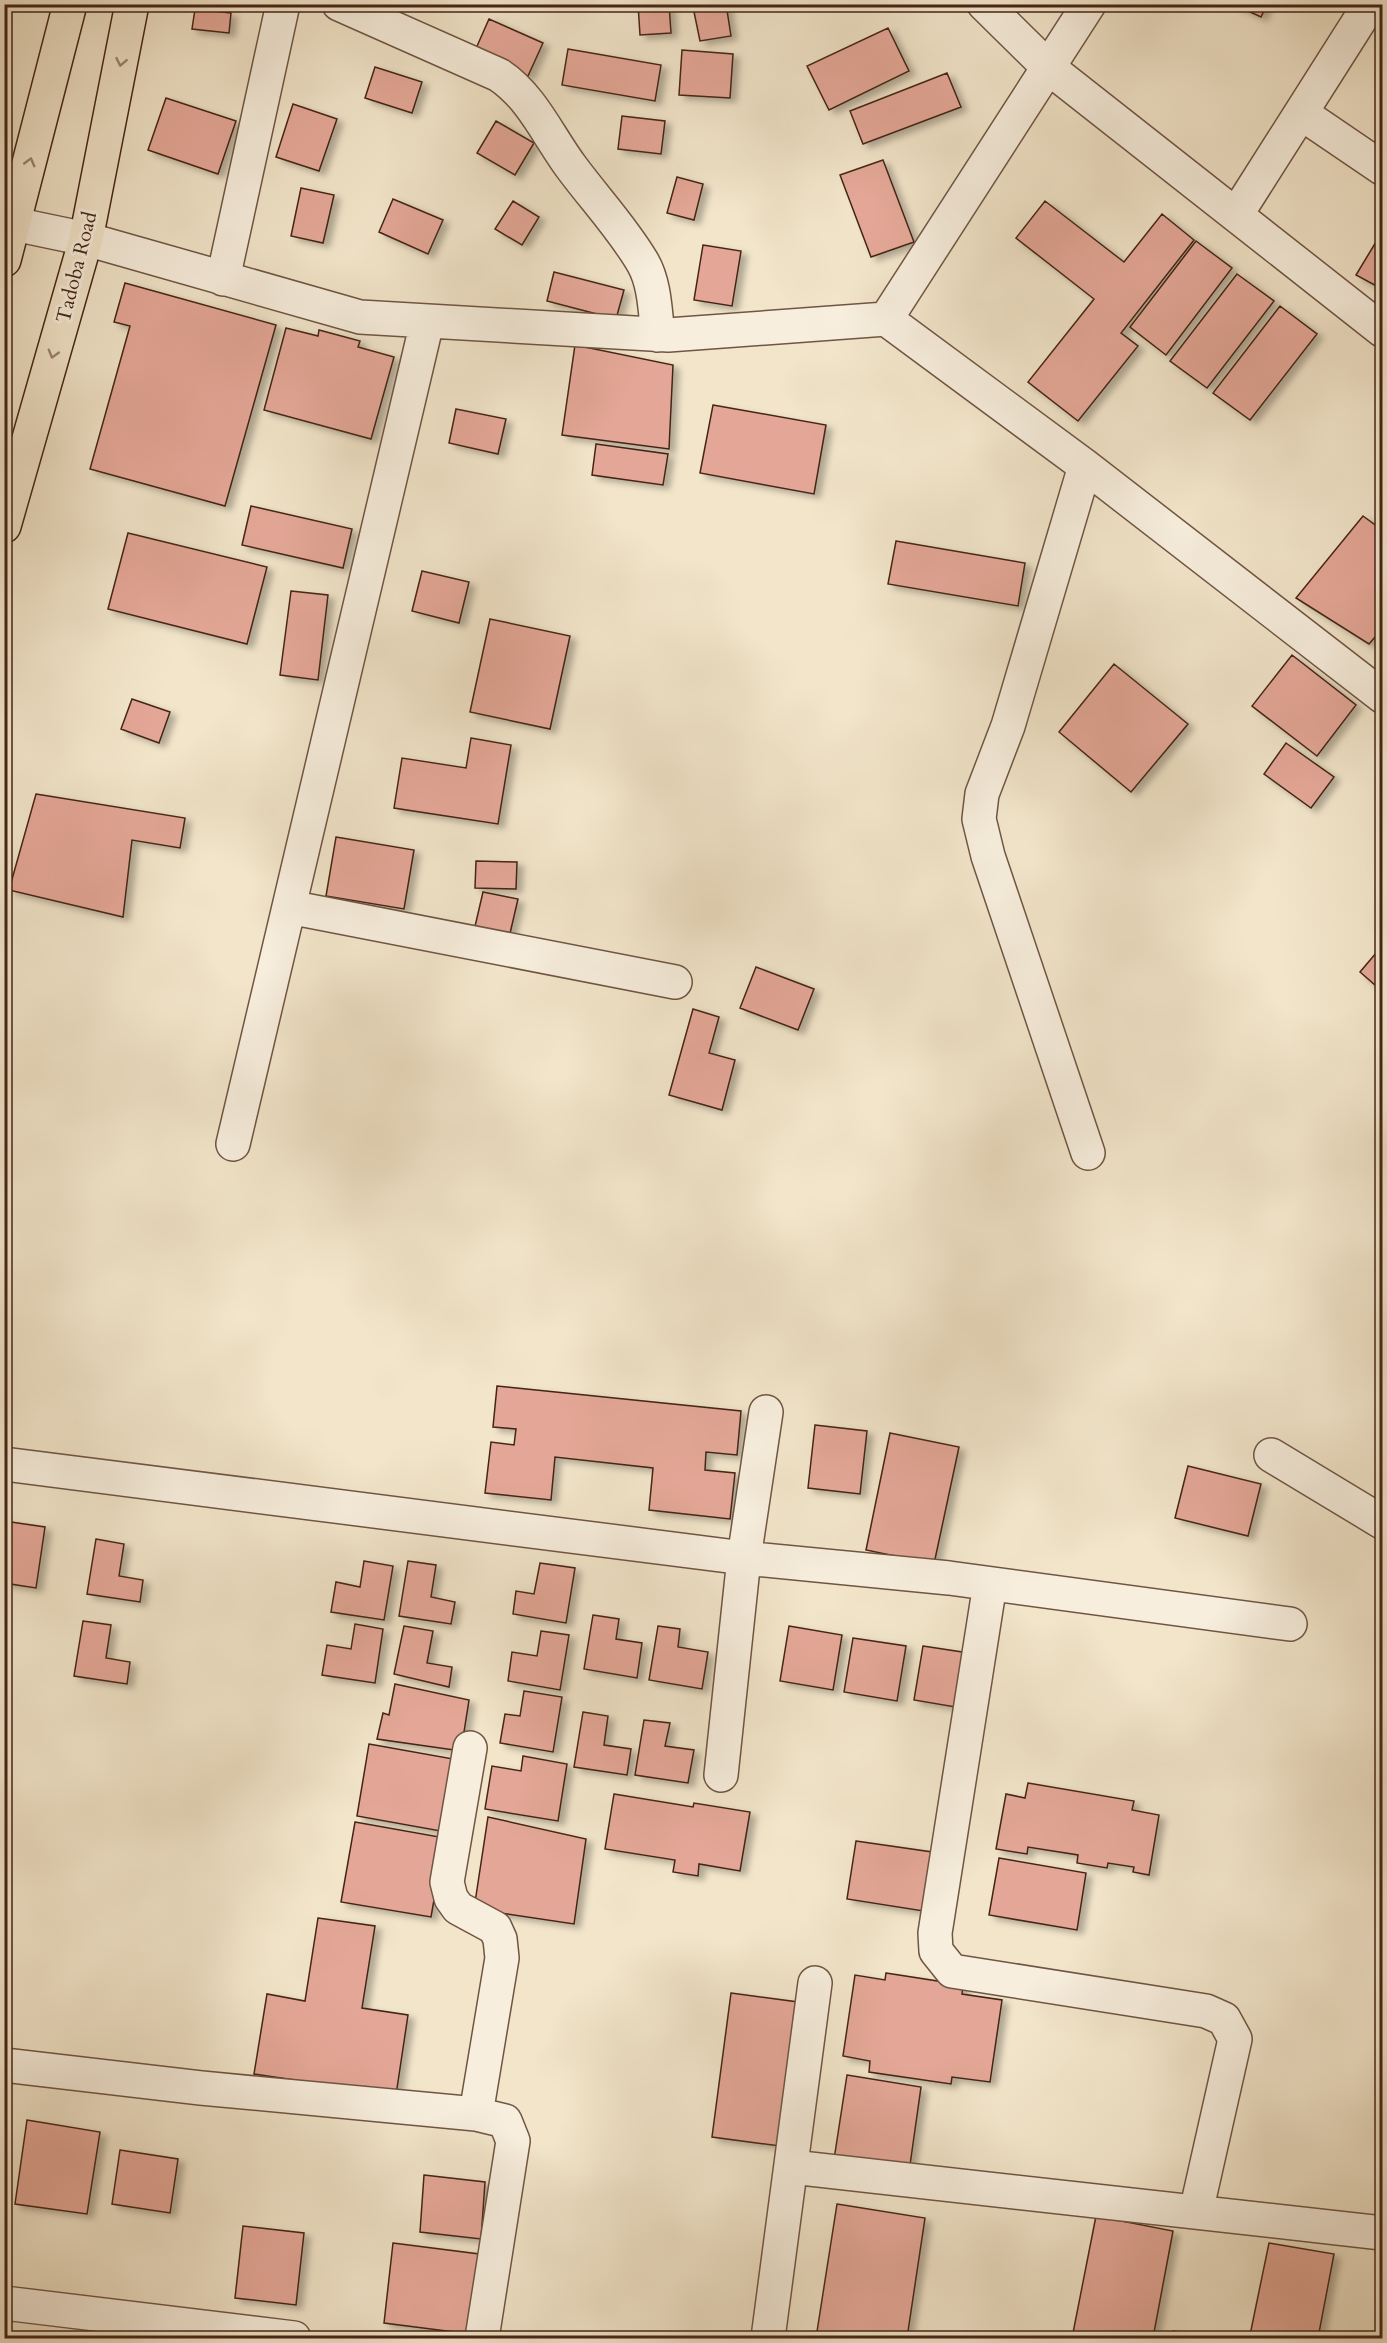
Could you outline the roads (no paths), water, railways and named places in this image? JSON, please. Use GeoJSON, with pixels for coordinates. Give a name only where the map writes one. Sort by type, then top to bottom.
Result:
{"type":"FeatureCollection","features":[{"type":"Feature","properties":{"kind":"main road"},"geometry":{"type":"LineString","coordinates":[[4,260],[70,4]]}},
{"type":"Feature","properties":{"kind":"main road","name":"Tadoba Road"},"geometry":{"type":"LineString","coordinates":[[4,526],[86,239],[132,4]]}},
{"type":"Feature","properties":{"kind":"street"},"geometry":{"type":"LineString","coordinates":[[223,279],[283,4]]}},
{"type":"Feature","properties":{"kind":"street"},"geometry":{"type":"LineString","coordinates":[[339,4],[499,75],[514,86],[533,107],[563,155],[644,264],[652,287],[658,335]]}},
{"type":"Feature","properties":{"kind":"street"},"geometry":{"type":"LineString","coordinates":[[984,4],[1049,68],[1383,330]]}},
{"type":"Feature","properties":{"kind":"street"},"geometry":{"type":"LineString","coordinates":[[886,319],[1089,4]]}},
{"type":"Feature","properties":{"kind":"street"},"geometry":{"type":"LineString","coordinates":[[1236,215],[1370,4]]}},
{"type":"Feature","properties":{"kind":"street"},"geometry":{"type":"LineString","coordinates":[[1301,113],[1383,168]]}},
{"type":"Feature","properties":{"kind":"street"},"geometry":{"type":"LineString","coordinates":[[14,224],[86,239],[360,317],[658,335],[886,319],[1085,466],[1383,696]]}},
{"type":"Feature","properties":{"kind":"street"},"geometry":{"type":"LineString","coordinates":[[233,1144],[427,321]]}},
{"type":"Feature","properties":{"kind":"street"},"geometry":{"type":"LineString","coordinates":[[1085,466],[1008,726],[982,794],[979,819],[988,856],[1088,1153]]}},
{"type":"Feature","properties":{"kind":"street"},"geometry":{"type":"LineString","coordinates":[[289,908],[675,982]]}},
{"type":"Feature","properties":{"kind":"street"},"geometry":{"type":"LineString","coordinates":[[721,1775],[744,1558],[766,1412]]}},
{"type":"Feature","properties":{"kind":"street"},"geometry":{"type":"LineString","coordinates":[[1271,1455],[1383,1522]]}},
{"type":"Feature","properties":{"kind":"street"},"geometry":{"type":"LineString","coordinates":[[4,1464],[744,1558],[990,1584],[1290,1624]]}},
{"type":"Feature","properties":{"kind":"street"},"geometry":{"type":"LineString","coordinates":[[990,1584],[935,1934],[936,1951],[952,1971],[1206,2011],[1224,2019],[1235,2039],[1196,2212]]}},
{"type":"Feature","properties":{"kind":"street"},"geometry":{"type":"LineString","coordinates":[[470,1748],[447,1882],[451,1898],[458,1908],[495,1928],[500,1939],[502,1958],[476,2114]]}},
{"type":"Feature","properties":{"kind":"street"},"geometry":{"type":"LineString","coordinates":[[768,2338],[815,1983]]}},
{"type":"Feature","properties":{"kind":"street"},"geometry":{"type":"LineString","coordinates":[[4,2064],[201,2088],[476,2114],[505,2121],[513,2141],[482,2338]]}},
{"type":"Feature","properties":{"kind":"street"},"geometry":{"type":"LineString","coordinates":[[792,2167],[1383,2234]]}},
{"type":"Feature","properties":{"kind":"street"},"geometry":{"type":"LineString","coordinates":[[4,2303],[294,2338]]}}]}
